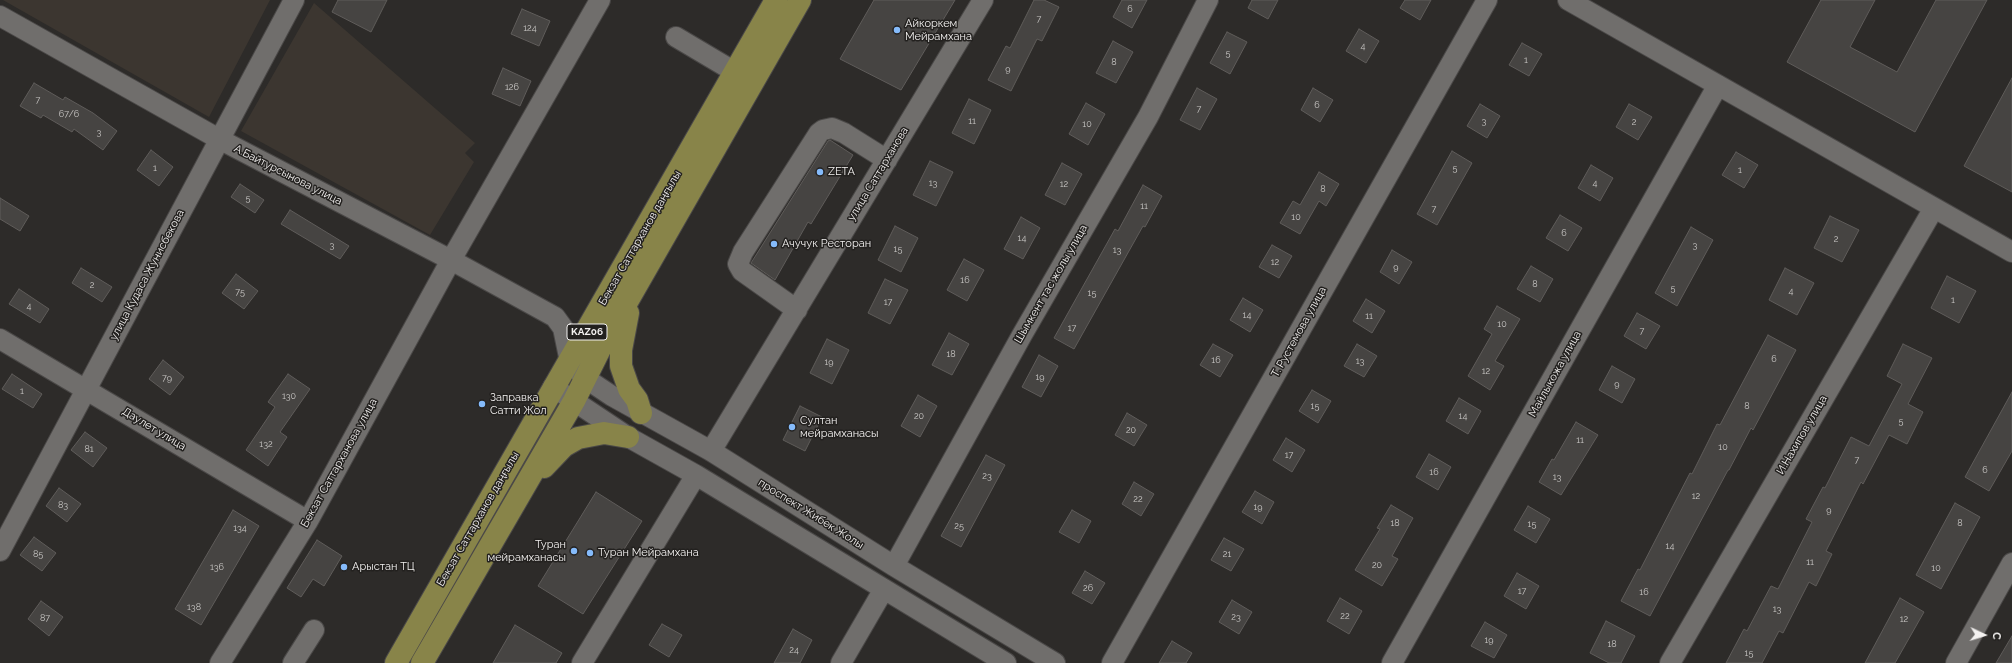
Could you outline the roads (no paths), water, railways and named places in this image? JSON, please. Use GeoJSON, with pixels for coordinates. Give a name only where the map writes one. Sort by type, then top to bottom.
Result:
{"type":"FeatureCollection","features":[{"type":"Feature","properties":{"kind":"main road","name":"Бекзат Саттарханов даңғылы"},"geometry":{"type":"LineString","coordinates":[[396,663],[553,387],[570,362],[776,0]]}},
{"type":"Feature","properties":{"kind":"main road","name":"Бекзат Саттарханов даңғылы"},"geometry":{"type":"LineString","coordinates":[[422,663],[574,401],[585,378],[630,297],[800,0]]}},
{"type":"Feature","properties":{"kind":"main road"},"geometry":{"type":"LineString","coordinates":[[630,297],[621,350],[621,366],[629,389],[637,400],[641,412]]}},
{"type":"Feature","properties":{"kind":"main road"},"geometry":{"type":"LineString","coordinates":[[524,486],[564,446],[578,438],[604,433],[628,437]]}},
{"type":"Feature","properties":{"kind":"main road"},"geometry":{"type":"LineString","coordinates":[[490,499],[509,511]]}},
{"type":"Feature","properties":{"kind":"street","name":"улица Кудаса Жунисбекова"},"geometry":{"type":"LineString","coordinates":[[0,551],[294,0]]}},
{"type":"Feature","properties":{"kind":"street","name":"Бекзат Саттарханова улица"},"geometry":{"type":"LineString","coordinates":[[220,663],[308,521],[451,260],[600,0]]}},
{"type":"Feature","properties":{"kind":"street","name":"улица Саттарханова"},"geometry":{"type":"LineString","coordinates":[[710,451],[797,310],[983,0]]}},
{"type":"Feature","properties":{"kind":"street","name":"Шымкент тас жолы улица"},"geometry":{"type":"LineString","coordinates":[[894,566],[1016,344],[1148,117],[1208,0]]}},
{"type":"Feature","properties":{"kind":"street","name":"Т. Рустемова улица"},"geometry":{"type":"LineString","coordinates":[[1112,663],[1487,0]]}},
{"type":"Feature","properties":{"kind":"street"},"geometry":{"type":"LineString","coordinates":[[1568,0],[2012,252]]}},
{"type":"Feature","properties":{"kind":"street","name":"А.Байтурсынова улица"},"geometry":{"type":"LineString","coordinates":[[0,16],[219,139],[451,260],[555,317],[563,328],[570,362]]}},
{"type":"Feature","properties":{"kind":"street"},"geometry":{"type":"LineString","coordinates":[[676,37],[735,72]]}},
{"type":"Feature","properties":{"kind":"street","name":"Майлыкожа улица"},"geometry":{"type":"LineString","coordinates":[[1392,663],[1718,85]]}},
{"type":"Feature","properties":{"kind":"street"},"geometry":{"type":"LineString","coordinates":[[797,310],[742,271],[738,264],[743,252],[822,130],[832,128],[844,133],[887,160]]}},
{"type":"Feature","properties":{"kind":"street","name":"И.Нахипов улица"},"geometry":{"type":"LineString","coordinates":[[1670,663],[1934,208]]}},
{"type":"Feature","properties":{"kind":"street","name":"Даулет улица"},"geometry":{"type":"LineString","coordinates":[[0,339],[308,521]]}},
{"type":"Feature","properties":{"kind":"street","name":"проспект Жибек Жолы"},"geometry":{"type":"LineString","coordinates":[[570,362],[585,378],[612,396],[710,451],[894,566],[1055,663]]}},
{"type":"Feature","properties":{"kind":"street"},"geometry":{"type":"LineString","coordinates":[[553,387],[628,437],[696,475],[1006,663]]}},
{"type":"Feature","properties":{"kind":"street"},"geometry":{"type":"LineString","coordinates":[[582,663],[696,475]]}},
{"type":"Feature","properties":{"kind":"street"},"geometry":{"type":"LineString","coordinates":[[1956,663],[2012,563]]}},
{"type":"Feature","properties":{"kind":"street"},"geometry":{"type":"LineString","coordinates":[[841,663],[884,589]]}},
{"type":"Feature","properties":{"kind":"street"},"geometry":{"type":"LineString","coordinates":[[293,663],[314,630]]}},
{"type":"Feature","properties":{"kind":"place","name":"Айкоркем Мейрамхана"},"geometry":{"type":"Point","coordinates":[897,30]}},
{"type":"Feature","properties":{"kind":"place","name":"ZETA"},"geometry":{"type":"Point","coordinates":[820,172]}},
{"type":"Feature","properties":{"kind":"place","name":"Ачучук Ресторан"},"geometry":{"type":"Point","coordinates":[774,244]}},
{"type":"Feature","properties":{"kind":"place","name":"Заправка Сатти Жол"},"geometry":{"type":"Point","coordinates":[482,404]}},
{"type":"Feature","properties":{"kind":"place","name":"Султан мейрамханасы"},"geometry":{"type":"Point","coordinates":[792,427]}},
{"type":"Feature","properties":{"kind":"place","name":"Туран мейрамханасы"},"geometry":{"type":"Point","coordinates":[574,551]}},
{"type":"Feature","properties":{"kind":"place","name":"Туран Мейрамхана"},"geometry":{"type":"Point","coordinates":[590,553]}},
{"type":"Feature","properties":{"kind":"place","name":"Арыстан ТЦ"},"geometry":{"type":"Point","coordinates":[344,567]}}]}
